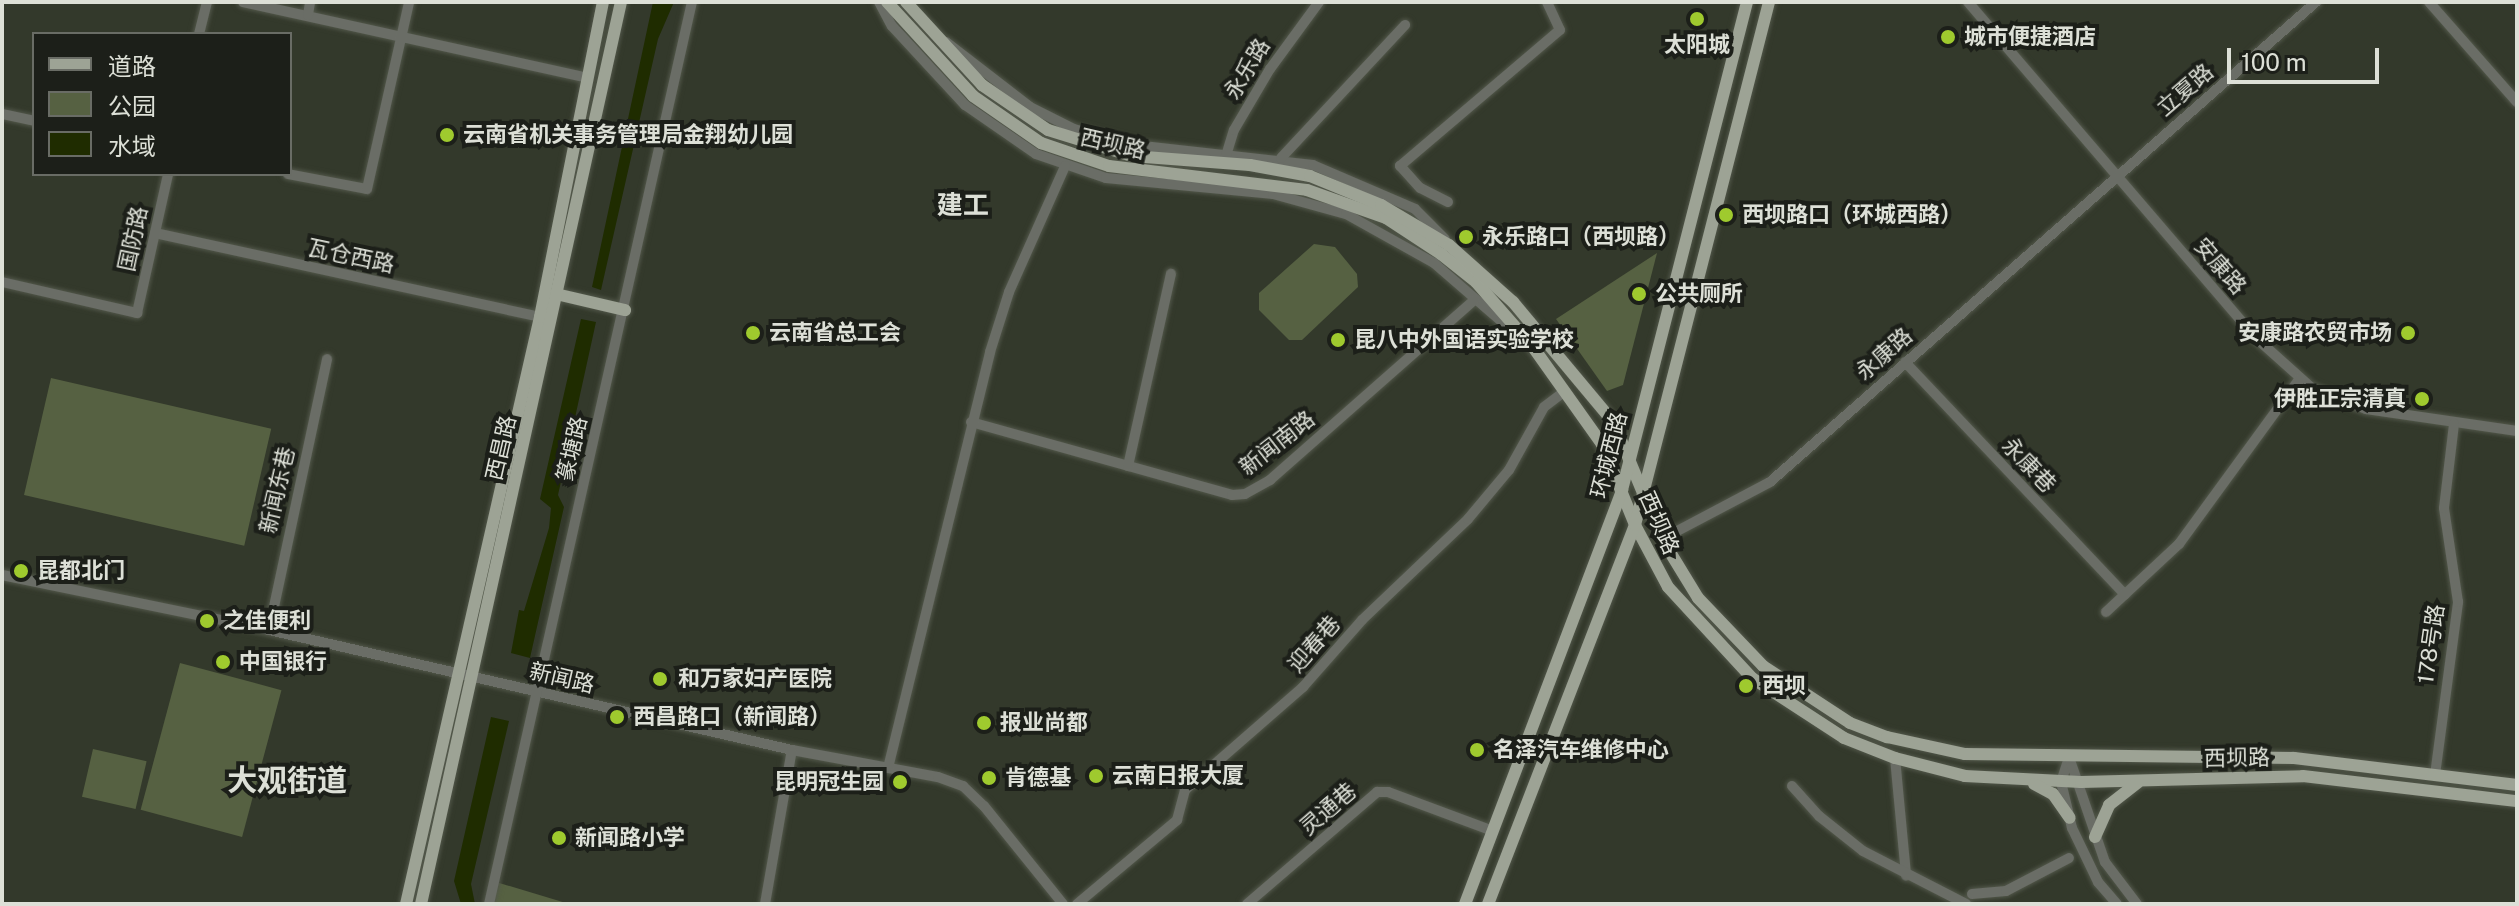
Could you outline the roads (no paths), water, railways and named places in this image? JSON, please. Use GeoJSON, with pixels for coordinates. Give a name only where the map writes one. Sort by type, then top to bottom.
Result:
{"type":"FeatureCollection","features":[{"type":"Feature","properties":{"kind":"main road","name":"西昌路"},"geometry":{"type":"LineString","coordinates":[[421,904],[463,676],[603,2]]}},
{"type":"Feature","properties":{"kind":"main road","name":"西昌路"},"geometry":{"type":"LineString","coordinates":[[406,904],[556,294],[621,2]]}},
{"type":"Feature","properties":{"kind":"main road","name":"西坝路"},"geometry":{"type":"LineString","coordinates":[[887,2],[973,96],[1041,143],[1109,166],[1275,182],[1350,202],[1441,254],[1476,282],[1533,347],[1602,444],[1635,525],[1668,587],[1752,678],[1831,731],[1895,758],[1965,776],[2061,782],[2303,776],[2517,801]]}},
{"type":"Feature","properties":{"kind":"main road","name":"西坝路"},"geometry":{"type":"LineString","coordinates":[[906,2],[935,36],[1003,102],[1059,135],[1132,156],[1224,159],[1350,189],[1412,220],[1461,255],[1546,338],[1614,423],[1679,573],[1723,627],[1786,683],[1850,723],[1928,748],[2069,757],[2294,758],[2517,785]]}},
{"type":"Feature","properties":{"kind":"main road","name":"环城西路"},"geometry":{"type":"LineString","coordinates":[[1465,904],[1622,490],[1747,2]]}},
{"type":"Feature","properties":{"kind":"main road","name":"环城西路"},"geometry":{"type":"LineString","coordinates":[[1488,904],[1635,525],[1769,2]]}},
{"type":"Feature","properties":{"kind":"main road"},"geometry":{"type":"LineString","coordinates":[[556,294],[625,310]]}},
{"type":"Feature","properties":{"kind":"main road"},"geometry":{"type":"LineString","coordinates":[[2019,780],[2045,789],[2070,818]]}},
{"type":"Feature","properties":{"kind":"main road"},"geometry":{"type":"LineString","coordinates":[[2095,837],[2109,805],[2143,780]]}},
{"type":"Feature","properties":{"kind":"street"},"geometry":{"type":"LineString","coordinates":[[200,32],[207,2]]}},
{"type":"Feature","properties":{"kind":"street"},"geometry":{"type":"LineString","coordinates":[[243,2],[588,78]]}},
{"type":"Feature","properties":{"kind":"street"},"geometry":{"type":"LineString","coordinates":[[308,15],[310,2]]}},
{"type":"Feature","properties":{"kind":"street"},"geometry":{"type":"LineString","coordinates":[[292,175],[367,189],[409,2]]}},
{"type":"Feature","properties":{"kind":"street","name":"篆塘路"},"geometry":{"type":"LineString","coordinates":[[489,904],[692,2]]}},
{"type":"Feature","properties":{"kind":"street"},"geometry":{"type":"LineString","coordinates":[[879,2],[892,26],[965,105],[1010,140],[1065,166],[1160,187],[1273,194],[1346,214],[1434,263],[1533,347]]}},
{"type":"Feature","properties":{"kind":"street","name":"永乐路"},"geometry":{"type":"LineString","coordinates":[[1224,159],[1270,69],[1319,2]]}},
{"type":"Feature","properties":{"kind":"street"},"geometry":{"type":"LineString","coordinates":[[1448,202],[1420,188],[1400,166],[1560,30],[1547,2]]}},
{"type":"Feature","properties":{"kind":"street","name":"安康路"},"geometry":{"type":"LineString","coordinates":[[1968,2],[2256,338],[2300,378],[2341,402],[2454,424],[2517,431]]}},
{"type":"Feature","properties":{"kind":"street","name":"立夏路"},"geometry":{"type":"LineString","coordinates":[[2116,176],[2316,2]]}},
{"type":"Feature","properties":{"kind":"street"},"geometry":{"type":"LineString","coordinates":[[2429,2],[2517,102]]}},
{"type":"Feature","properties":{"kind":"street"},"geometry":{"type":"LineString","coordinates":[[1281,158],[1405,25]]}},
{"type":"Feature","properties":{"kind":"street"},"geometry":{"type":"LineString","coordinates":[[2,114],[32,121]]}},
{"type":"Feature","properties":{"kind":"street"},"geometry":{"type":"LineString","coordinates":[[1224,159],[1281,158],[1354,179],[1415,209],[1461,255]]}},
{"type":"Feature","properties":{"kind":"street"},"geometry":{"type":"LineString","coordinates":[[888,768],[971,422],[1009,292],[1065,166]]}},
{"type":"Feature","properties":{"kind":"street","name":"国防路"},"geometry":{"type":"LineString","coordinates":[[2,282],[137,313],[168,176]]}},
{"type":"Feature","properties":{"kind":"street","name":"永康路"},"geometry":{"type":"LineString","coordinates":[[1662,539],[1770,482],[2116,176]]}},
{"type":"Feature","properties":{"kind":"street","name":"瓦仓西路"},"geometry":{"type":"LineString","coordinates":[[155,233],[540,317]]}},
{"type":"Feature","properties":{"kind":"street"},"geometry":{"type":"LineString","coordinates":[[1128,466],[1171,274]]}},
{"type":"Feature","properties":{"kind":"street","name":"新闻南路"},"geometry":{"type":"LineString","coordinates":[[971,422],[1232,495],[1256,489],[1475,299]]}},
{"type":"Feature","properties":{"kind":"street","name":"新闻东巷"},"geometry":{"type":"LineString","coordinates":[[269,630],[327,359]]}},
{"type":"Feature","properties":{"kind":"street","name":"永康巷"},"geometry":{"type":"LineString","coordinates":[[1905,362],[2125,595]]}},
{"type":"Feature","properties":{"kind":"street"},"geometry":{"type":"LineString","coordinates":[[2106,612],[2185,537],[2300,378]]}},
{"type":"Feature","properties":{"kind":"street","name":"迎春巷"},"geometry":{"type":"LineString","coordinates":[[1077,904],[1177,820],[1185,790],[1303,687],[1362,620],[1468,519],[1509,470],[1544,407],[1565,391]]}},
{"type":"Feature","properties":{"kind":"street","name":"178号路"},"geometry":{"type":"LineString","coordinates":[[2435,775],[2458,602],[2444,508],[2454,424]]}},
{"type":"Feature","properties":{"kind":"street","name":"新闻路"},"geometry":{"type":"LineString","coordinates":[[2,575],[269,630],[963,786],[1063,904]]}},
{"type":"Feature","properties":{"kind":"street"},"geometry":{"type":"LineString","coordinates":[[765,904],[792,750]]}},
{"type":"Feature","properties":{"kind":"street"},"geometry":{"type":"LineString","coordinates":[[2069,757],[2061,782],[2070,818],[2098,882],[2117,904]]}},
{"type":"Feature","properties":{"kind":"street"},"geometry":{"type":"LineString","coordinates":[[2069,757],[2081,782],[2105,862],[2137,904]]}},
{"type":"Feature","properties":{"kind":"street"},"geometry":{"type":"LineString","coordinates":[[1895,758],[1906,875]]}},
{"type":"Feature","properties":{"kind":"street"},"geometry":{"type":"LineString","coordinates":[[1792,786],[1819,816],[1906,875],[1966,904]]}},
{"type":"Feature","properties":{"kind":"street","name":"灵通巷"},"geometry":{"type":"LineString","coordinates":[[1247,904],[1377,792],[1388,792],[1493,831]]}},
{"type":"Feature","properties":{"kind":"street"},"geometry":{"type":"LineString","coordinates":[[1972,894],[2006,891],[2069,858]]}},
{"type":"Feature","properties":{"kind":"water"},"geometry":{"type":"Polygon","coordinates":[[[653,2],[674,2],[658,39],[601,290],[592,287],[653,2]]]}},
{"type":"Feature","properties":{"kind":"water"},"geometry":{"type":"Polygon","coordinates":[[[581,319],[596,322],[558,495],[564,507],[530,658],[511,653],[519,610],[524,611],[549,528],[551,508],[540,499],[581,319]]]}},
{"type":"Feature","properties":{"kind":"water"},"geometry":{"type":"Polygon","coordinates":[[[491,717],[509,721],[471,884],[475,904],[461,904],[454,881],[491,717]]]}},
{"type":"Feature","properties":{"kind":"place","name":"太阳城"},"geometry":{"type":"Point","coordinates":[1697,19]}},
{"type":"Feature","properties":{"kind":"place","name":"城市便捷酒店"},"geometry":{"type":"Point","coordinates":[1948,37]}},
{"type":"Feature","properties":{"kind":"place","name":"云南省机关事务管理局金翔幼儿园"},"geometry":{"type":"Point","coordinates":[447,135]}},
{"type":"Feature","properties":{"kind":"place","name":"西坝路口（环城西路）"},"geometry":{"type":"Point","coordinates":[1726,215]}},
{"type":"Feature","properties":{"kind":"place","name":"永乐路口（西坝路）"},"geometry":{"type":"Point","coordinates":[1466,237]}},
{"type":"Feature","properties":{"kind":"place","name":"公共厕所"},"geometry":{"type":"Point","coordinates":[1639,294]}},
{"type":"Feature","properties":{"kind":"place","name":"云南省总工会"},"geometry":{"type":"Point","coordinates":[753,333]}},
{"type":"Feature","properties":{"kind":"place","name":"安康路农贸市场"},"geometry":{"type":"Point","coordinates":[2408,333]}},
{"type":"Feature","properties":{"kind":"place","name":"昆八中外国语实验学校"},"geometry":{"type":"Point","coordinates":[1338,340]}},
{"type":"Feature","properties":{"kind":"place","name":"伊胜正宗清真"},"geometry":{"type":"Point","coordinates":[2422,399]}},
{"type":"Feature","properties":{"kind":"place","name":"昆都北门"},"geometry":{"type":"Point","coordinates":[21,571]}},
{"type":"Feature","properties":{"kind":"place","name":"之佳便利"},"geometry":{"type":"Point","coordinates":[207,621]}},
{"type":"Feature","properties":{"kind":"place","name":"中国银行"},"geometry":{"type":"Point","coordinates":[223,662]}},
{"type":"Feature","properties":{"kind":"place","name":"和万家妇产医院"},"geometry":{"type":"Point","coordinates":[660,679]}},
{"type":"Feature","properties":{"kind":"place","name":"西坝"},"geometry":{"type":"Point","coordinates":[1746,686]}},
{"type":"Feature","properties":{"kind":"place","name":"西昌路口（新闻路）"},"geometry":{"type":"Point","coordinates":[617,717]}},
{"type":"Feature","properties":{"kind":"place","name":"报业尚都"},"geometry":{"type":"Point","coordinates":[984,723]}},
{"type":"Feature","properties":{"kind":"place","name":"名泽汽车维修中心"},"geometry":{"type":"Point","coordinates":[1477,750]}},
{"type":"Feature","properties":{"kind":"place","name":"云南日报大厦"},"geometry":{"type":"Point","coordinates":[1096,776]}},
{"type":"Feature","properties":{"kind":"place","name":"肯德基"},"geometry":{"type":"Point","coordinates":[989,778]}},
{"type":"Feature","properties":{"kind":"place","name":"昆明冠生园"},"geometry":{"type":"Point","coordinates":[900,782]}},
{"type":"Feature","properties":{"kind":"place","name":"新闻路小学"},"geometry":{"type":"Point","coordinates":[559,838]}},
{"type":"Feature","properties":{"kind":"district","name":"建工"},"geometry":{"type":"Point","coordinates":[963,205]}},
{"type":"Feature","properties":{"kind":"district","name":"大观街道"},"geometry":{"type":"Point","coordinates":[287,780]}}]}
